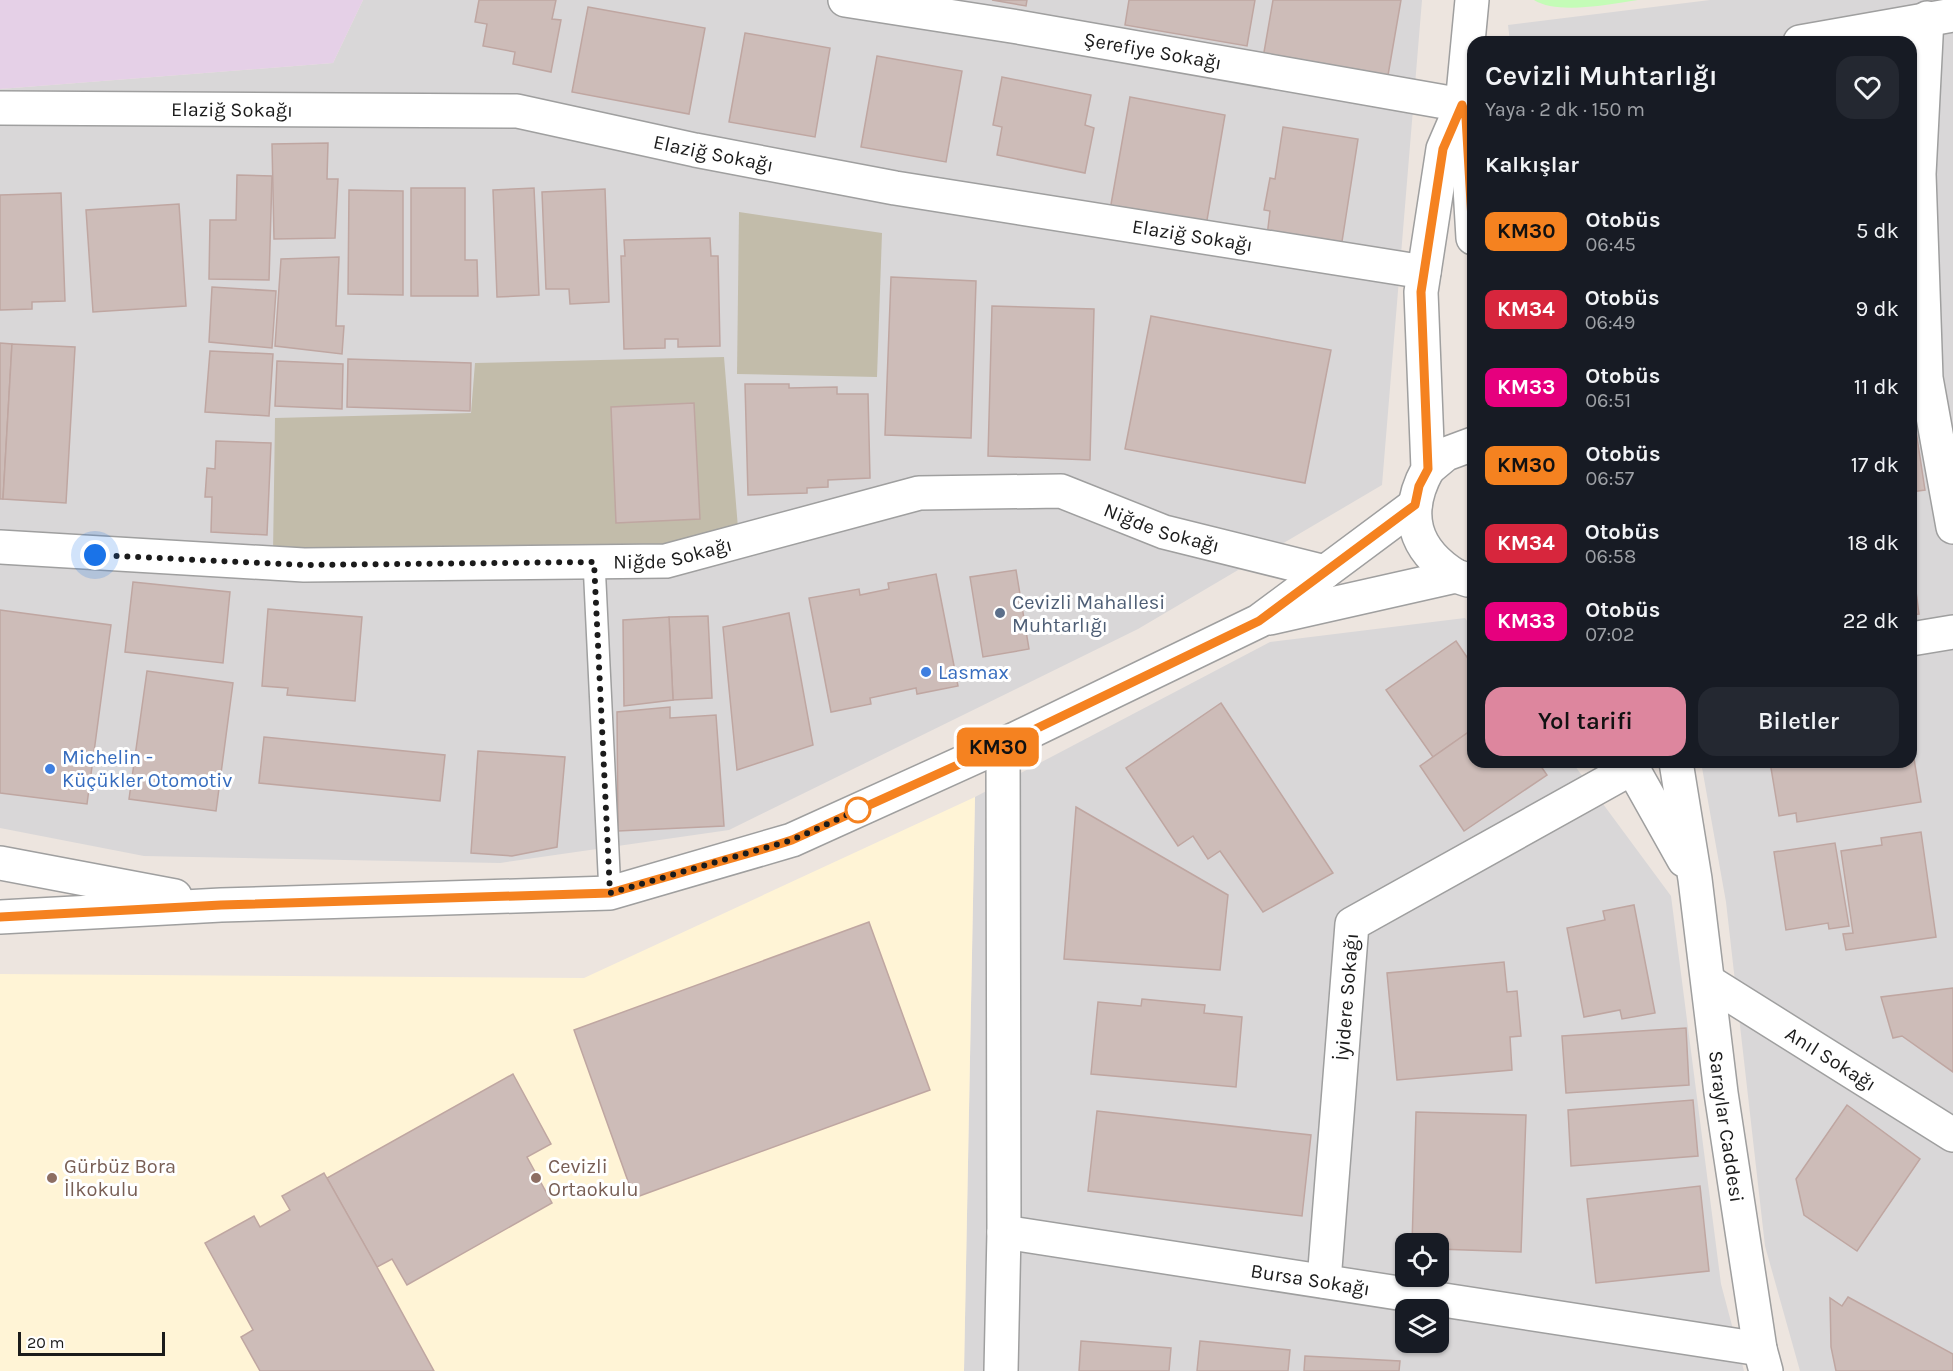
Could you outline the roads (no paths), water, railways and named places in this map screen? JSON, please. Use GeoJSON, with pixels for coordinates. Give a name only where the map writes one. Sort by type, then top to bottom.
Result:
{"type":"FeatureCollection","features":[{"type":"Feature","properties":{"kind":"street","name":"Şerefiye Sokağı"},"geometry":{"type":"LineString","coordinates":[[844,0],[1018,27],[1467,104]]}},
{"type":"Feature","properties":{"kind":"street"},"geometry":{"type":"LineString","coordinates":[[1470,36],[1472,0]]}},
{"type":"Feature","properties":{"kind":"street"},"geometry":{"type":"LineString","coordinates":[[1834,36],[1940,17],[1919,174],[1926,378],[1953,527]]}},
{"type":"Feature","properties":{"kind":"street"},"geometry":{"type":"LineString","coordinates":[[1467,104],[1467,135]]}},
{"type":"Feature","properties":{"kind":"street"},"geometry":{"type":"LineString","coordinates":[[1428,469],[1421,309],[1424,272],[1443,149],[1467,104]]}},
{"type":"Feature","properties":{"kind":"street","name":"Elaziğ Sokağı"},"geometry":{"type":"LineString","coordinates":[[0,108],[517,111],[695,150],[895,188],[1424,272]]}},
{"type":"Feature","properties":{"kind":"street"},"geometry":{"type":"LineString","coordinates":[[1465,579],[1438,565],[1424,548],[1416,527],[1415,505],[1419,486],[1428,469],[1446,454],[1467,446]]}},
{"type":"Feature","properties":{"kind":"street","name":"Niğde Sokağı"},"geometry":{"type":"LineString","coordinates":[[0,547],[304,565],[666,561],[919,493],[1061,491],[1164,532],[1325,572]]}},
{"type":"Feature","properties":{"kind":"street"},"geometry":{"type":"LineString","coordinates":[[0,917],[221,905],[610,893],[792,840],[1003,744],[1259,621],[1415,505]]}},
{"type":"Feature","properties":{"kind":"street"},"geometry":{"type":"LineString","coordinates":[[1259,621],[1465,579]]}},
{"type":"Feature","properties":{"kind":"street"},"geometry":{"type":"LineString","coordinates":[[1917,638],[1953,633]]}},
{"type":"Feature","properties":{"kind":"street"},"geometry":{"type":"LineString","coordinates":[[1001,1371],[1004,1232],[1003,744]]}},
{"type":"Feature","properties":{"kind":"street","name":"İyidere Sokağı"},"geometry":{"type":"LineString","coordinates":[[1324,1281],[1352,924],[1626,768]]}},
{"type":"Feature","properties":{"kind":"street","name":"Saraylar Caddesi"},"geometry":{"type":"LineString","coordinates":[[1633,768],[1695,879]]}},
{"type":"Feature","properties":{"kind":"street","name":"Saraylar Caddesi"},"geometry":{"type":"LineString","coordinates":[[1677,768],[1709,982],[1721,1093],[1763,1360]]}},
{"type":"Feature","properties":{"kind":"street"},"geometry":{"type":"LineString","coordinates":[[0,863],[221,905]]}},
{"type":"Feature","properties":{"kind":"street","name":"Anıl Sokağı"},"geometry":{"type":"LineString","coordinates":[[1709,982],[1953,1135]]}},
{"type":"Feature","properties":{"kind":"street","name":"Bursa Sokağı"},"geometry":{"type":"LineString","coordinates":[[1004,1232],[1324,1281],[1763,1360]]}},
{"type":"Feature","properties":{"kind":"lane"},"geometry":{"type":"LineString","coordinates":[[594,562],[610,893]]}},
{"type":"Feature","properties":{"kind":"place","name":"Cevizli Mahallesi Muhtarlığı"},"geometry":{"type":"Point","coordinates":[1000,613]}},
{"type":"Feature","properties":{"kind":"place","name":"Lasmax"},"geometry":{"type":"Point","coordinates":[926,672]}},
{"type":"Feature","properties":{"kind":"place","name":"Michelin - Küçükler Otomotiv"},"geometry":{"type":"Point","coordinates":[50,769]}},
{"type":"Feature","properties":{"kind":"place","name":"Gürbüz Bora İlkokulu"},"geometry":{"type":"Point","coordinates":[52,1178]}},
{"type":"Feature","properties":{"kind":"place","name":"Cevizli Ortaokulu"},"geometry":{"type":"Point","coordinates":[536,1178]}}]}
